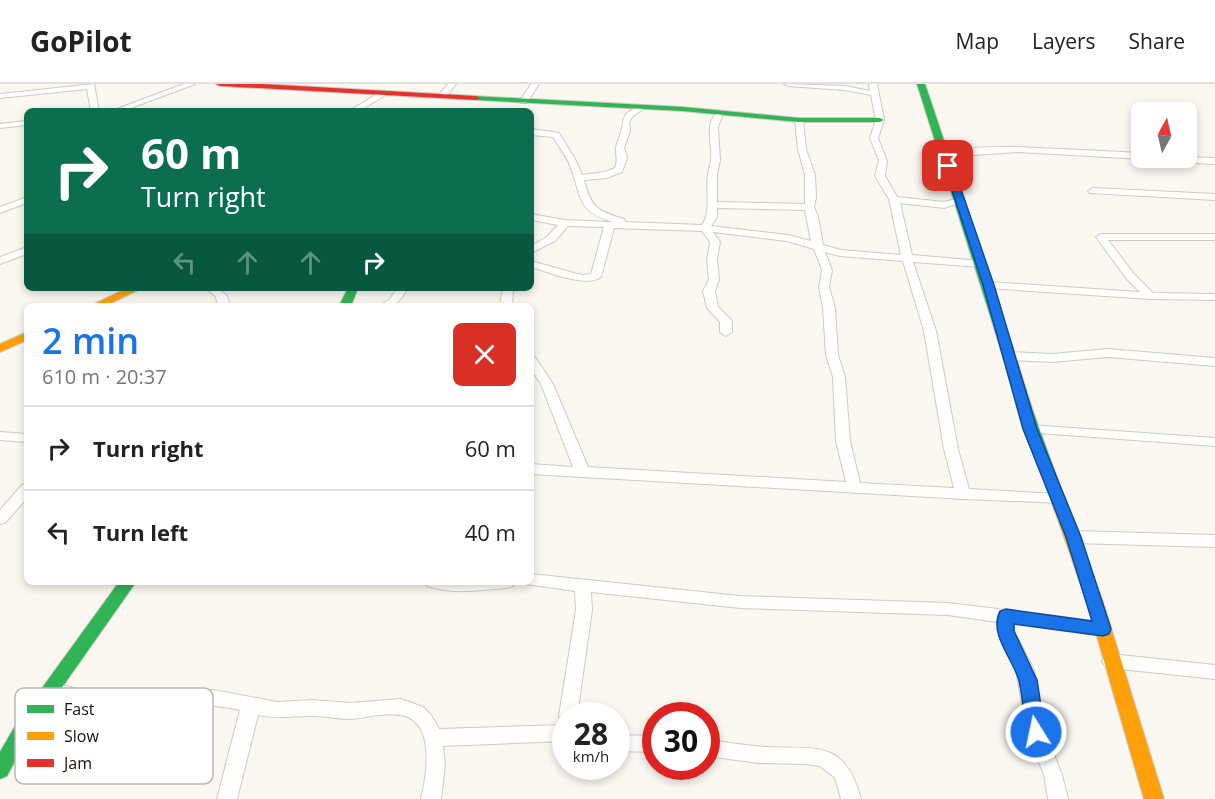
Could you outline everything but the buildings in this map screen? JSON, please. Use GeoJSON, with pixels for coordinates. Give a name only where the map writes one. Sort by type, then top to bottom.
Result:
{"type":"FeatureCollection","features":[{"type":"Feature","properties":{"kind":"street"},"geometry":{"type":"LineString","coordinates":[[123,108],[191,84]]}},
{"type":"Feature","properties":{"kind":"street"},"geometry":{"type":"LineString","coordinates":[[220,84],[291,86],[799,120],[876,122]]}},
{"type":"Feature","properties":{"kind":"street"},"geometry":{"type":"LineString","coordinates":[[442,96],[452,84]]}},
{"type":"Feature","properties":{"kind":"street"},"geometry":{"type":"LineString","coordinates":[[524,101],[535,84]]}},
{"type":"Feature","properties":{"kind":"street"},"geometry":{"type":"LineString","coordinates":[[788,84],[872,89],[876,122],[874,138],[883,158],[880,176],[894,199],[908,258],[930,331],[951,449],[963,494]]}},
{"type":"Feature","properties":{"kind":"street"},"geometry":{"type":"LineString","coordinates":[[921,84],[932,126],[988,285],[1030,429],[1074,537],[1154,799]]}},
{"type":"Feature","properties":{"kind":"street"},"geometry":{"type":"LineString","coordinates":[[3,93],[90,85],[94,108]]}},
{"type":"Feature","properties":{"kind":"street"},"geometry":{"type":"LineString","coordinates":[[356,108],[376,93]]}},
{"type":"Feature","properties":{"kind":"street"},"geometry":{"type":"LineString","coordinates":[[578,178],[607,175],[619,170],[623,156],[620,148],[626,131],[625,122],[634,109]]}},
{"type":"Feature","properties":{"kind":"street"},"geometry":{"type":"LineString","coordinates":[[705,228],[712,217],[712,175],[716,160],[714,128],[720,114]]}},
{"type":"Feature","properties":{"kind":"street"},"geometry":{"type":"LineString","coordinates":[[799,120],[802,149],[810,175],[812,198],[809,207],[827,270],[824,287],[829,308],[832,355],[839,377],[843,441],[854,488]]}},
{"type":"Feature","properties":{"kind":"street"},"geometry":{"type":"LineString","coordinates":[[0,126],[24,123]]}},
{"type":"Feature","properties":{"kind":"street"},"geometry":{"type":"LineString","coordinates":[[534,132],[556,135],[578,178],[582,197],[591,210],[635,226]]}},
{"type":"Feature","properties":{"kind":"street"},"geometry":{"type":"LineString","coordinates":[[943,154],[988,150],[1046,150],[1131,155]]}},
{"type":"Feature","properties":{"kind":"street"},"geometry":{"type":"LineString","coordinates":[[1197,160],[1215,161]]}},
{"type":"Feature","properties":{"kind":"street"},"geometry":{"type":"LineString","coordinates":[[1093,191],[1215,197]]}},
{"type":"Feature","properties":{"kind":"street"},"geometry":{"type":"LineString","coordinates":[[894,199],[944,205],[960,201]]}},
{"type":"Feature","properties":{"kind":"street"},"geometry":{"type":"LineString","coordinates":[[0,210],[24,201]]}},
{"type":"Feature","properties":{"kind":"street"},"geometry":{"type":"LineString","coordinates":[[712,205],[809,207]]}},
{"type":"Feature","properties":{"kind":"street"},"geometry":{"type":"LineString","coordinates":[[534,218],[565,223],[609,226],[705,228],[788,238],[819,248],[866,256],[981,264]]}},
{"type":"Feature","properties":{"kind":"street"},"geometry":{"type":"LineString","coordinates":[[534,248],[551,239],[565,223]]}},
{"type":"Feature","properties":{"kind":"street"},"geometry":{"type":"LineString","coordinates":[[534,265],[581,278],[596,277],[609,226]]}},
{"type":"Feature","properties":{"kind":"street"},"geometry":{"type":"LineString","coordinates":[[705,228],[715,242],[712,260],[714,280],[709,291],[711,302],[716,313],[726,321],[726,332]]}},
{"type":"Feature","properties":{"kind":"street"},"geometry":{"type":"LineString","coordinates":[[1150,296],[1130,276],[1101,237],[1215,237]]}},
{"type":"Feature","properties":{"kind":"street"},"geometry":{"type":"LineString","coordinates":[[0,261],[24,251]]}},
{"type":"Feature","properties":{"kind":"street"},"geometry":{"type":"LineString","coordinates":[[988,285],[1150,296],[1215,297]]}},
{"type":"Feature","properties":{"kind":"street"},"geometry":{"type":"LineString","coordinates":[[103,303],[130,291]]}},
{"type":"Feature","properties":{"kind":"street"},"geometry":{"type":"LineString","coordinates":[[214,291],[221,297],[223,303]]}},
{"type":"Feature","properties":{"kind":"street"},"geometry":{"type":"LineString","coordinates":[[390,303],[401,291]]}},
{"type":"Feature","properties":{"kind":"street"},"geometry":{"type":"LineString","coordinates":[[0,348],[24,340]]}},
{"type":"Feature","properties":{"kind":"street"},"geometry":{"type":"LineString","coordinates":[[1009,356],[1052,358],[1108,353],[1215,362]]}},
{"type":"Feature","properties":{"kind":"street"},"geometry":{"type":"LineString","coordinates":[[534,364],[547,384],[583,473]]}},
{"type":"Feature","properties":{"kind":"street"},"geometry":{"type":"LineString","coordinates":[[1030,429],[1215,442]]}},
{"type":"Feature","properties":{"kind":"street"},"geometry":{"type":"LineString","coordinates":[[0,436],[24,438]]}},
{"type":"Feature","properties":{"kind":"street"},"geometry":{"type":"LineString","coordinates":[[534,469],[1058,499]]}},
{"type":"Feature","properties":{"kind":"street"},"geometry":{"type":"LineString","coordinates":[[0,519],[24,492]]}},
{"type":"Feature","properties":{"kind":"street"},"geometry":{"type":"LineString","coordinates":[[1074,537],[1215,541]]}},
{"type":"Feature","properties":{"kind":"street"},"geometry":{"type":"LineString","coordinates":[[534,580],[740,602],[948,609],[1103,629]]}},
{"type":"Feature","properties":{"kind":"street"},"geometry":{"type":"LineString","coordinates":[[52,688],[126,585]]}},
{"type":"Feature","properties":{"kind":"street"},"geometry":{"type":"LineString","coordinates":[[448,585],[466,585]]}},
{"type":"Feature","properties":{"kind":"street"},"geometry":{"type":"LineString","coordinates":[[570,702],[584,610],[583,587]]}},
{"type":"Feature","properties":{"kind":"street"},"geometry":{"type":"LineString","coordinates":[[1006,616],[1006,631],[1025,670],[1036,732],[1053,775],[1058,799]]}},
{"type":"Feature","properties":{"kind":"street"},"geometry":{"type":"LineString","coordinates":[[1112,661],[1215,672]]}},
{"type":"Feature","properties":{"kind":"street"},"geometry":{"type":"LineString","coordinates":[[213,698],[275,710],[349,711],[394,706],[416,712],[426,721],[433,736],[434,787],[431,799]]}},
{"type":"Feature","properties":{"kind":"street"},"geometry":{"type":"LineString","coordinates":[[227,799],[249,717],[249,704]]}},
{"type":"Feature","properties":{"kind":"street"},"geometry":{"type":"LineString","coordinates":[[433,736],[466,738],[552,733]]}},
{"type":"Feature","properties":{"kind":"street"},"geometry":{"type":"LineString","coordinates":[[0,770],[15,743]]}},
{"type":"Feature","properties":{"kind":"street"},"geometry":{"type":"LineString","coordinates":[[720,750],[767,755],[807,755],[826,759],[839,768],[846,779],[851,799]]}},
{"type":"Feature","properties":{"kind":"traffic: fast"},"geometry":{"type":"LineString","coordinates":[[921,84],[987,283],[1026,411],[1053,486]]}},
{"type":"Feature","properties":{"kind":"traffic: fast"},"geometry":{"type":"LineString","coordinates":[[476,98],[683,109],[799,120],[880,120]]}},
{"type":"Feature","properties":{"kind":"traffic: fast"},"geometry":{"type":"LineString","coordinates":[[346,303],[352,291]]}},
{"type":"Feature","properties":{"kind":"traffic: fast"},"geometry":{"type":"LineString","coordinates":[[52,688],[126,585]]}},
{"type":"Feature","properties":{"kind":"traffic: fast"},"geometry":{"type":"LineString","coordinates":[[0,770],[15,743]]}},
{"type":"Feature","properties":{"kind":"traffic: slow"},"geometry":{"type":"LineString","coordinates":[[103,303],[130,291]]}},
{"type":"Feature","properties":{"kind":"traffic: slow"},"geometry":{"type":"LineString","coordinates":[[0,348],[24,337]]}},
{"type":"Feature","properties":{"kind":"traffic: slow"},"geometry":{"type":"LineString","coordinates":[[1053,486],[1095,602],[1154,799]]}},
{"type":"Feature","properties":{"kind":"traffic: jam"},"geometry":{"type":"LineString","coordinates":[[220,84],[476,98]]}},
{"type":"Feature","properties":{"kind":"route"},"geometry":{"type":"LineString","coordinates":[[948,166],[988,285],[1030,429],[1074,537],[1103,629],[1006,616],[1009,641],[1028,680],[1036,732]]}}]}
